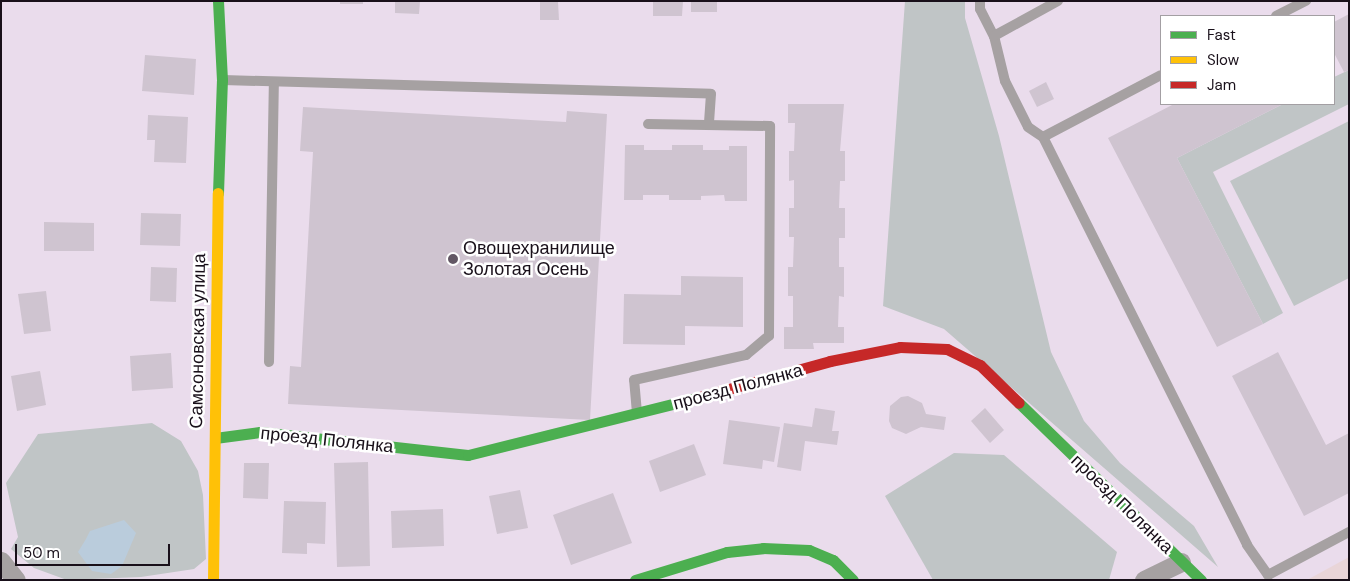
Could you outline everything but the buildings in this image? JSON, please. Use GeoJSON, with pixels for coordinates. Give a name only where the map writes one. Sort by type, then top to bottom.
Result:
{"type":"FeatureCollection","features":[{"type":"Feature","properties":{"kind":"street","name":"Самсоновская улица"},"geometry":{"type":"LineString","coordinates":[[213,580],[219,102],[222,80],[218,1]]}},
{"type":"Feature","properties":{"kind":"street","name":"проезд Полянка"},"geometry":{"type":"LineString","coordinates":[[215,438],[260,432],[468,455],[638,414],[830,361],[900,347],[947,349],[980,365],[1201,580]]}},
{"type":"Feature","properties":{"kind":"street"},"geometry":{"type":"LineString","coordinates":[[636,580],[727,552],[763,548],[809,550],[833,560],[853,580]]}},
{"type":"Feature","properties":{"kind":"street"},"geometry":{"type":"LineString","coordinates":[[1,561],[16,580]]}},
{"type":"Feature","properties":{"kind":"street","name":"проезд Полянка"},"geometry":{"type":"LineString","coordinates":[[1144,580],[1182,562]]}},
{"type":"Feature","properties":{"kind":"lane"},"geometry":{"type":"LineString","coordinates":[[980,1],[980,9],[994,36],[1005,82],[1028,127],[1043,137],[1247,545],[1268,575],[1349,532]]}},
{"type":"Feature","properties":{"kind":"lane"},"geometry":{"type":"LineString","coordinates":[[994,36],[1058,1]]}},
{"type":"Feature","properties":{"kind":"lane"},"geometry":{"type":"LineString","coordinates":[[1278,15],[1306,1]]}},
{"type":"Feature","properties":{"kind":"lane"},"geometry":{"type":"LineString","coordinates":[[1043,137],[1160,76]]}},
{"type":"Feature","properties":{"kind":"lane"},"geometry":{"type":"LineString","coordinates":[[222,80],[274,83],[711,94],[709,125]]}},
{"type":"Feature","properties":{"kind":"lane"},"geometry":{"type":"LineString","coordinates":[[269,362],[274,83]]}},
{"type":"Feature","properties":{"kind":"lane"},"geometry":{"type":"LineString","coordinates":[[638,414],[634,380],[746,355],[769,336],[770,126],[648,124]]}},
{"type":"Feature","properties":{"kind":"shaded area"},"geometry":{"type":"Polygon","coordinates":[[[905,1],[965,1],[965,18],[999,136],[1051,352],[1084,421],[1120,463],[1194,526],[1218,567],[944,329],[883,306],[905,1]]]}},
{"type":"Feature","properties":{"kind":"shaded area"},"geometry":{"type":"Polygon","coordinates":[[[1349,70],[1349,104],[1213,172],[1283,313],[1263,324],[1177,158],[1281,105],[1335,105],[1335,77],[1349,70]]]}},
{"type":"Feature","properties":{"kind":"shaded area"},"geometry":{"type":"Polygon","coordinates":[[[1349,121],[1349,278],[1294,306],[1230,181],[1349,121]]]}},
{"type":"Feature","properties":{"kind":"shaded area"},"geometry":{"type":"Polygon","coordinates":[[[152,423],[181,441],[198,471],[203,495],[206,559],[194,569],[141,577],[67,580],[34,568],[11,549],[18,537],[6,483],[38,434],[152,423]]]}},
{"type":"Feature","properties":{"kind":"shaded area"},"geometry":{"type":"Polygon","coordinates":[[[954,453],[1004,455],[1117,552],[1109,580],[933,580],[885,496],[954,453]]]}},
{"type":"Feature","properties":{"kind":"shaded area"},"geometry":{"type":"Polygon","coordinates":[[[1349,557],[1349,580],[1307,580],[1349,557]]]}},
{"type":"Feature","properties":{"kind":"water"},"geometry":{"type":"Polygon","coordinates":[[[124,520],[136,533],[122,566],[111,574],[92,571],[78,552],[90,531],[124,520]]]}},
{"type":"Feature","properties":{"kind":"traffic: fast"},"geometry":{"type":"LineString","coordinates":[[218,1],[222,80],[218,193]]}},
{"type":"Feature","properties":{"kind":"traffic: fast"},"geometry":{"type":"LineString","coordinates":[[215,438],[260,432],[468,455],[696,398]]}},
{"type":"Feature","properties":{"kind":"traffic: fast"},"geometry":{"type":"LineString","coordinates":[[1019,403],[1201,580]]}},
{"type":"Feature","properties":{"kind":"traffic: fast"},"geometry":{"type":"LineString","coordinates":[[635,580],[727,552],[763,548],[809,550],[833,560],[853,580]]}},
{"type":"Feature","properties":{"kind":"traffic: slow"},"geometry":{"type":"LineString","coordinates":[[213,580],[218,193]]}},
{"type":"Feature","properties":{"kind":"traffic: jam"},"geometry":{"type":"LineString","coordinates":[[696,398],[830,361],[900,347],[947,349],[980,365],[1019,403]]}},
{"type":"Feature","properties":{"kind":"place","name":"Овощехранилище Золотая Осень"},"geometry":{"type":"Point","coordinates":[453,259]}}]}
